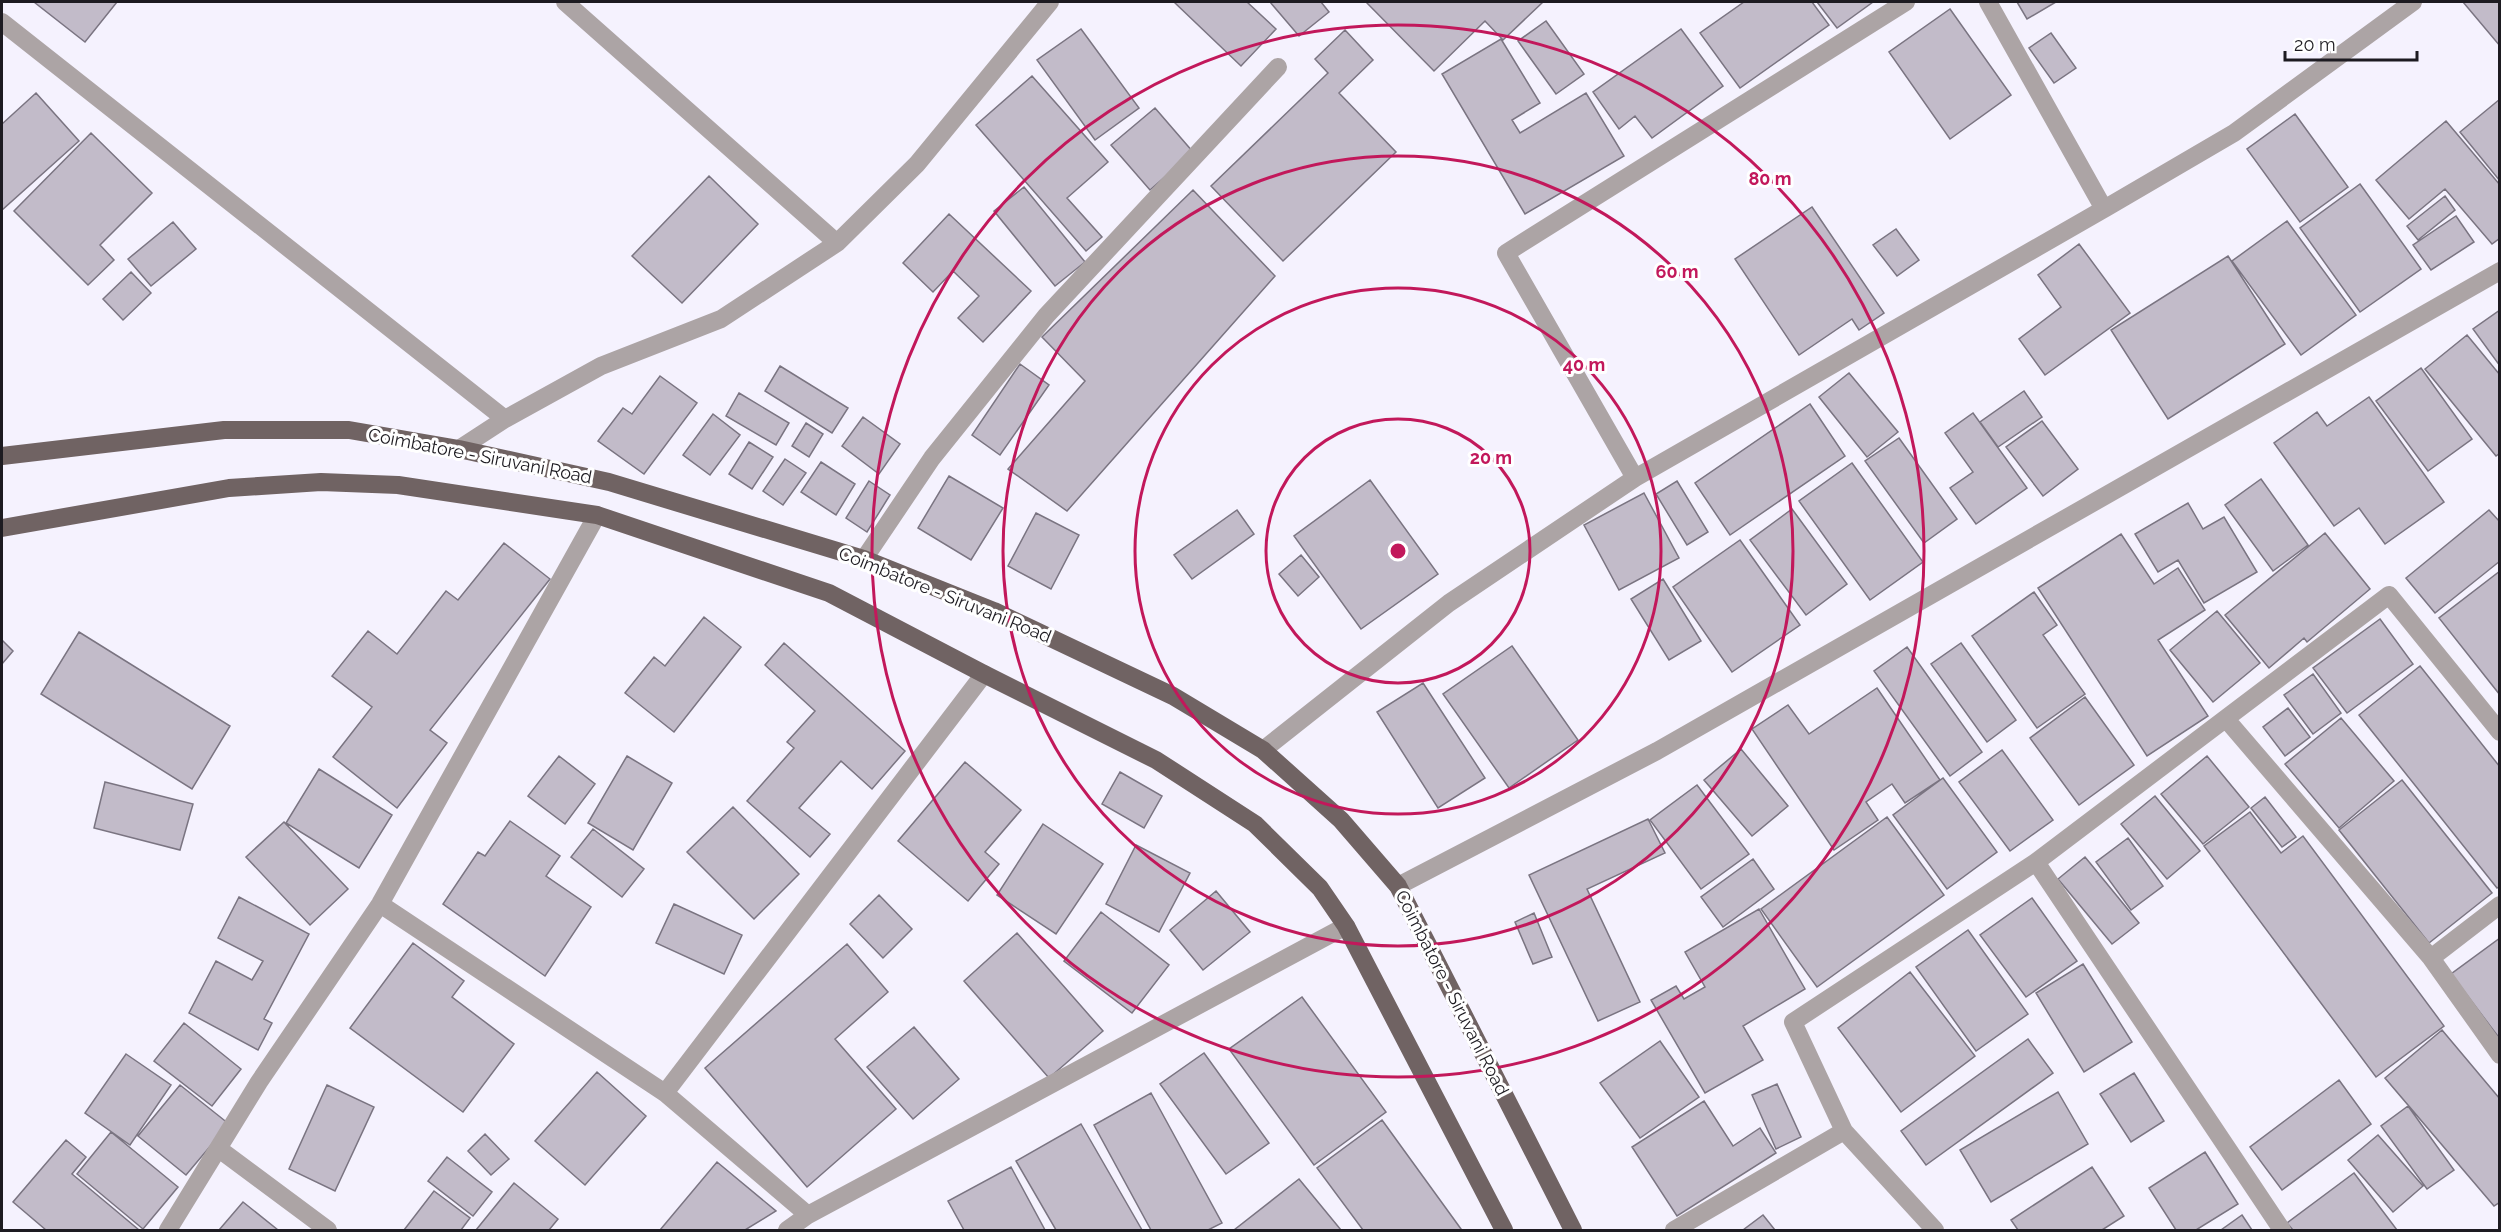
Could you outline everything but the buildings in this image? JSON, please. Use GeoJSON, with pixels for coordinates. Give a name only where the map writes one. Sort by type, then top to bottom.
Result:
{"type":"FeatureCollection","features":[{"type":"Feature","properties":{"kind":"main road","name":"Coimbatore - Siruvani Road"},"geometry":{"type":"LineString","coordinates":[[2,456],[224,430],[350,430],[459,449],[609,482],[864,559],[994,611],[1173,696],[1263,750],[1341,820],[1398,886],[1573,1230]]}},
{"type":"Feature","properties":{"kind":"main road"},"geometry":{"type":"LineString","coordinates":[[2,528],[229,488],[321,482],[398,485],[597,515],[829,593],[1156,760],[1255,824],[1320,888],[1346,926],[1500,1228]]}},
{"type":"Feature","properties":{"kind":"street"},"geometry":{"type":"LineString","coordinates":[[565,2],[837,243]]}},
{"type":"Feature","properties":{"kind":"street"},"geometry":{"type":"LineString","coordinates":[[459,449],[505,418],[601,366],[721,319],[837,243],[917,164],[1050,2]]}},
{"type":"Feature","properties":{"kind":"street"},"geometry":{"type":"LineString","coordinates":[[1635,478],[1506,253],[1906,2]]}},
{"type":"Feature","properties":{"kind":"street"},"geometry":{"type":"LineString","coordinates":[[1988,2],[2104,209]]}},
{"type":"Feature","properties":{"kind":"street"},"geometry":{"type":"LineString","coordinates":[[1263,750],[1449,603],[1635,478],[2234,133],[2413,2]]}},
{"type":"Feature","properties":{"kind":"street"},"geometry":{"type":"LineString","coordinates":[[2,22],[505,418]]}},
{"type":"Feature","properties":{"kind":"street"},"geometry":{"type":"LineString","coordinates":[[864,559],[932,458],[1046,316],[1278,67]]}},
{"type":"Feature","properties":{"kind":"street"},"geometry":{"type":"LineString","coordinates":[[1398,886],[1657,751],[2499,272]]}},
{"type":"Feature","properties":{"kind":"street"},"geometry":{"type":"LineString","coordinates":[[168,1230],[259,1082],[380,904],[597,515]]}},
{"type":"Feature","properties":{"kind":"street"},"geometry":{"type":"LineString","coordinates":[[1935,1230],[1844,1131],[1793,1022],[2036,862],[2389,595],[2499,732]]}},
{"type":"Feature","properties":{"kind":"street"},"geometry":{"type":"LineString","coordinates":[[665,1093],[984,674]]}},
{"type":"Feature","properties":{"kind":"street"},"geometry":{"type":"LineString","coordinates":[[2226,719],[2431,958],[2499,1055]]}},
{"type":"Feature","properties":{"kind":"street"},"geometry":{"type":"LineString","coordinates":[[2036,862],[2282,1230]]}},
{"type":"Feature","properties":{"kind":"street"},"geometry":{"type":"LineString","coordinates":[[380,904],[665,1093],[808,1215]]}},
{"type":"Feature","properties":{"kind":"street"},"geometry":{"type":"LineString","coordinates":[[2431,958],[2499,905]]}},
{"type":"Feature","properties":{"kind":"street"},"geometry":{"type":"LineString","coordinates":[[787,1230],[808,1215],[1346,926]]}},
{"type":"Feature","properties":{"kind":"street"},"geometry":{"type":"LineString","coordinates":[[1674,1230],[1844,1131]]}},
{"type":"Feature","properties":{"kind":"street"},"geometry":{"type":"LineString","coordinates":[[219,1149],[328,1230]]}}]}
